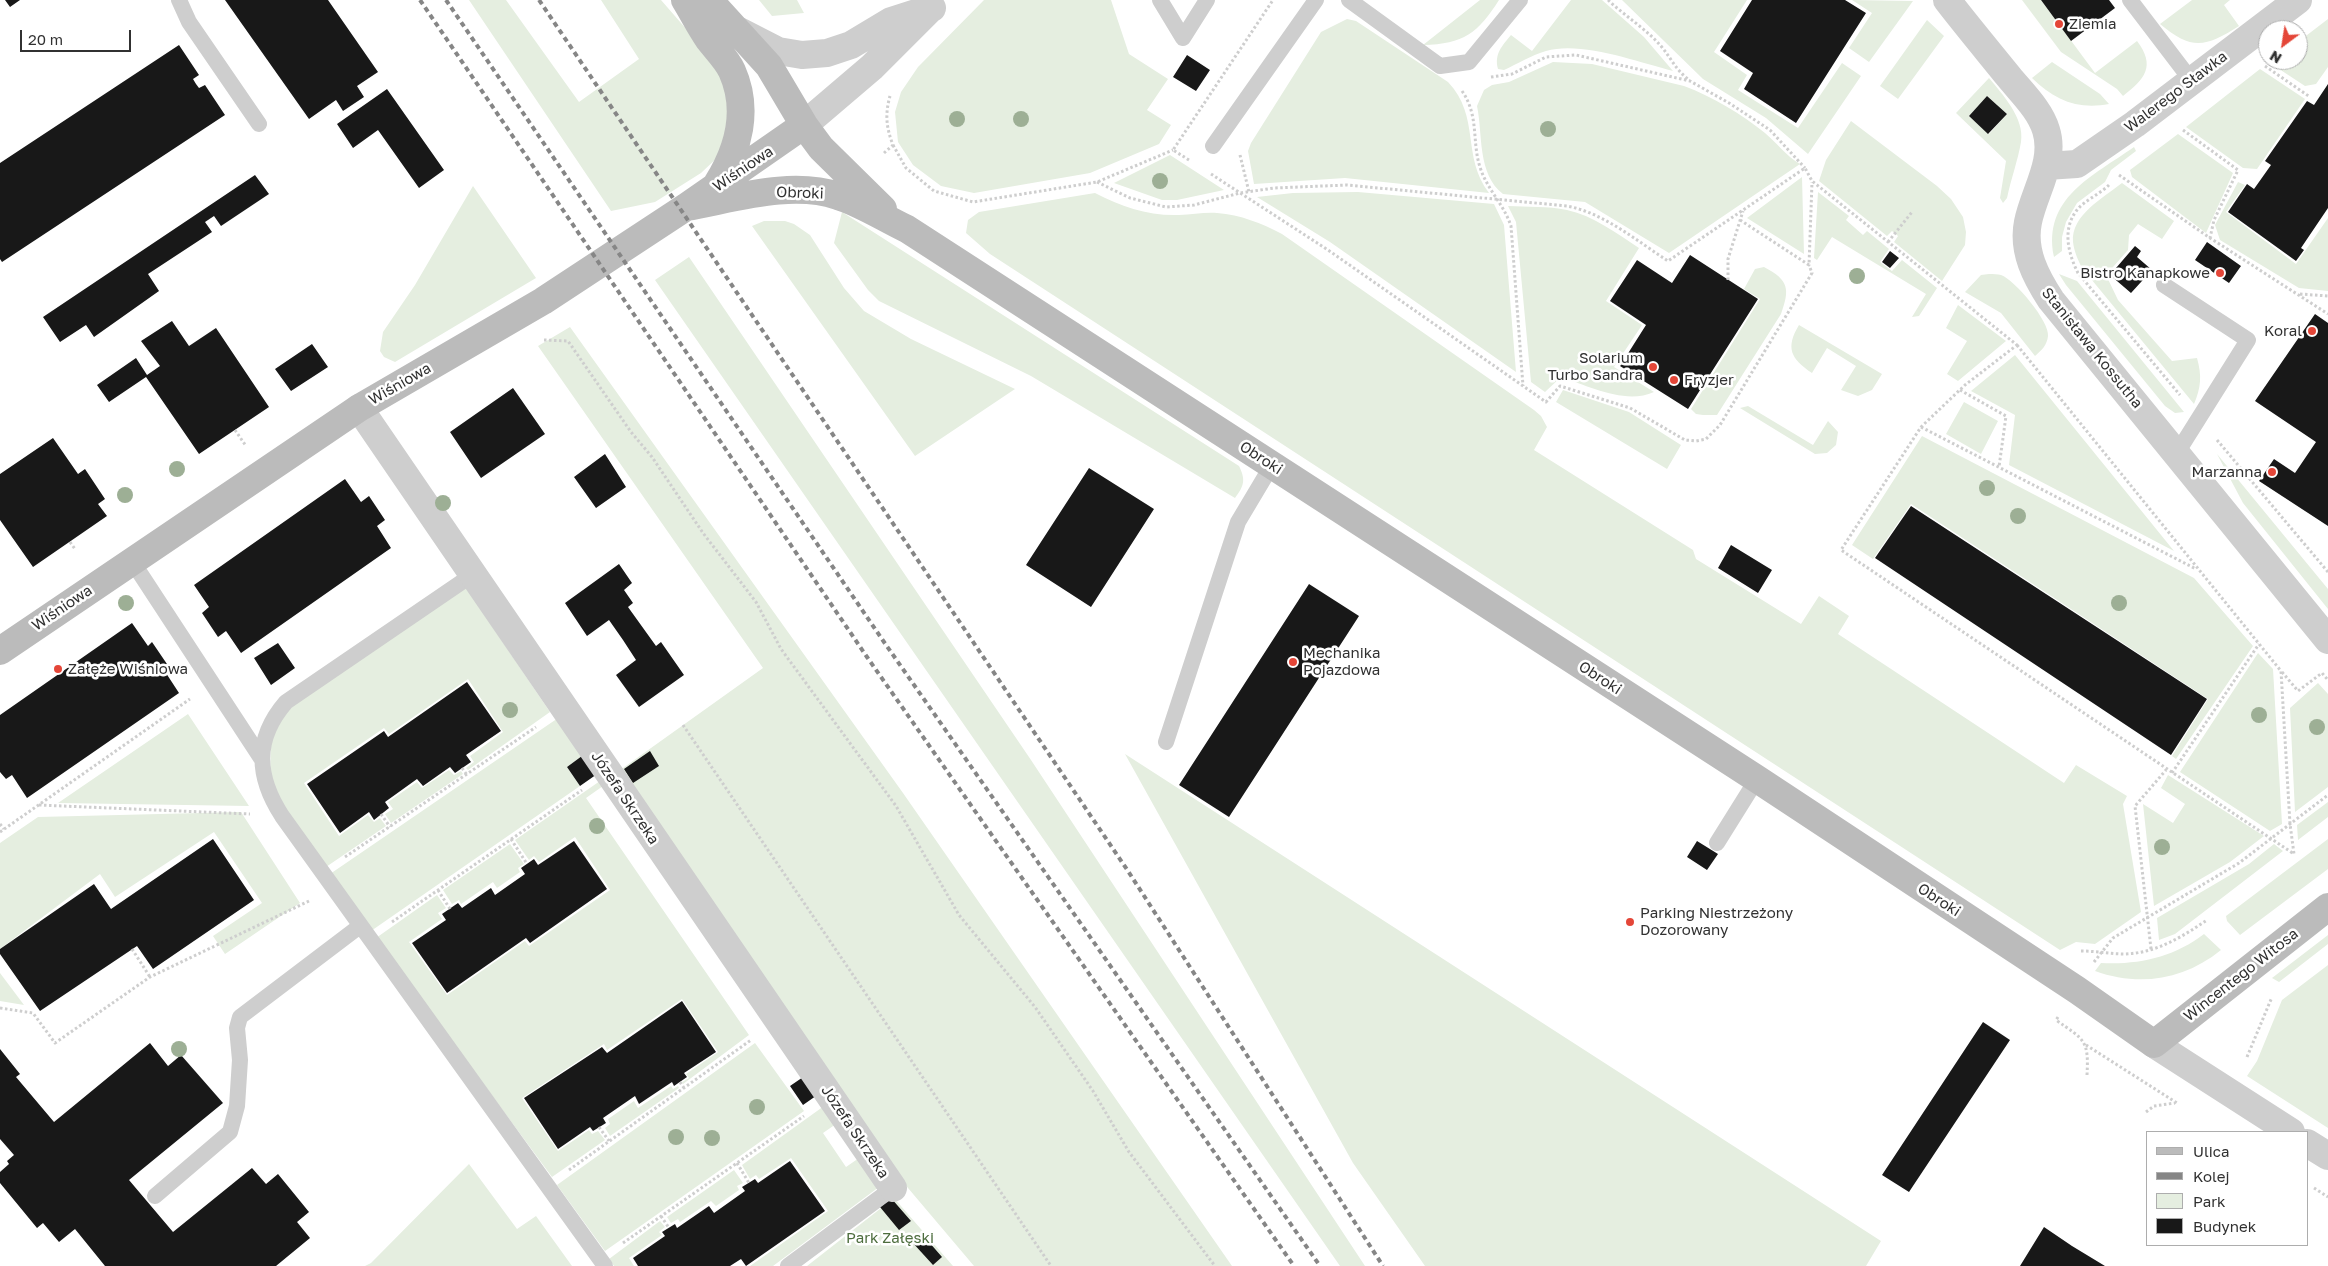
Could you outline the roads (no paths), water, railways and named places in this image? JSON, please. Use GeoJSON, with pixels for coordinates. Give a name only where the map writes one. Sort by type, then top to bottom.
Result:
{"type":"FeatureCollection","features":[{"type":"Feature","properties":{"kind":"street"},"geometry":{"type":"LineString","coordinates":[[685,0],[708,38],[732,69],[740,95],[741,120],[736,147],[727,168],[715,187]]}},
{"type":"Feature","properties":{"kind":"street","name":"Obroki"},"geometry":{"type":"LineString","coordinates":[[710,0],[769,66],[804,125],[821,148],[840,168],[907,229]]}},
{"type":"Feature","properties":{"kind":"street","name":"Stanisława Kossutha"},"geometry":{"type":"LineString","coordinates":[[1947,0],[2039,116],[2046,130],[2048,147],[2046,166],[2028,223],[2028,251],[2035,275],[2051,300],[2328,640]]}},
{"type":"Feature","properties":{"kind":"street","name":"Walerego Sławka"},"geometry":{"type":"LineString","coordinates":[[2046,166],[2077,164],[2135,124],[2298,0]]}},
{"type":"Feature","properties":{"kind":"street"},"geometry":{"type":"LineString","coordinates":[[736,30],[778,51],[802,55],[827,54],[851,45],[891,21],[935,4]]}},
{"type":"Feature","properties":{"kind":"street"},"geometry":{"type":"LineString","coordinates":[[804,125],[872,67],[935,4]]}},
{"type":"Feature","properties":{"kind":"street","name":"Wiśniowa"},"geometry":{"type":"LineString","coordinates":[[0,651],[358,408],[543,301],[686,207],[804,125]]}},
{"type":"Feature","properties":{"kind":"street","name":"Obroki"},"geometry":{"type":"LineString","coordinates":[[686,207],[773,191],[814,190],[838,196],[907,229],[1756,779],[2077,990],[2154,1044],[2289,1131]]}},
{"type":"Feature","properties":{"kind":"street","name":"Józefa Skrzeka"},"geometry":{"type":"LineString","coordinates":[[358,408],[893,1188]]}},
{"type":"Feature","properties":{"kind":"street","name":"Wincentego Witosa"},"geometry":{"type":"LineString","coordinates":[[2154,1044],[2328,907]]}},
{"type":"Feature","properties":{"kind":"street"},"geometry":{"type":"LineString","coordinates":[[2308,1143],[2328,1156]]}},
{"type":"Feature","properties":{"kind":"lane"},"geometry":{"type":"LineString","coordinates":[[179,0],[189,22],[259,124]]}},
{"type":"Feature","properties":{"kind":"lane"},"geometry":{"type":"LineString","coordinates":[[1160,0],[1183,38],[1207,0]]}},
{"type":"Feature","properties":{"kind":"lane"},"geometry":{"type":"LineString","coordinates":[[1348,0],[1440,66],[1469,62],[1520,0]]}},
{"type":"Feature","properties":{"kind":"lane"},"geometry":{"type":"LineString","coordinates":[[2130,0],[2191,80]]}},
{"type":"Feature","properties":{"kind":"lane"},"geometry":{"type":"LineString","coordinates":[[1213,146],[1309,2]]}},
{"type":"Feature","properties":{"kind":"lane"},"geometry":{"type":"LineString","coordinates":[[2164,285],[2248,340],[2176,453]]}},
{"type":"Feature","properties":{"kind":"lane"},"geometry":{"type":"LineString","coordinates":[[1166,742],[1238,522],[1272,465]]}},
{"type":"Feature","properties":{"kind":"lane"},"geometry":{"type":"LineString","coordinates":[[132,561],[261,758]]}},
{"type":"Feature","properties":{"kind":"lane"},"geometry":{"type":"LineString","coordinates":[[472,575],[286,702],[272,718],[265,736],[261,758],[264,779],[271,799],[282,816],[602,1262]]}},
{"type":"Feature","properties":{"kind":"lane"},"geometry":{"type":"LineString","coordinates":[[1717,843],[1756,779]]}},
{"type":"Feature","properties":{"kind":"lane"},"geometry":{"type":"LineString","coordinates":[[155,1196],[230,1132],[237,1106],[240,1060],[237,1028],[240,1016],[365,932]]}},
{"type":"Feature","properties":{"kind":"lane"},"geometry":{"type":"LineString","coordinates":[[788,1266],[893,1188]]}},
{"type":"Feature","properties":{"kind":"railway"},"geometry":{"type":"LineString","coordinates":[[420,0],[867,657],[1294,1266]]}},
{"type":"Feature","properties":{"kind":"railway"},"geometry":{"type":"LineString","coordinates":[[446,0],[884,642],[1320,1266]]}},
{"type":"Feature","properties":{"kind":"railway"},"geometry":{"type":"LineString","coordinates":[[539,0],[1128,871],[1383,1266]]}},
{"type":"Feature","properties":{"kind":"place","name":"Ziemia"},"geometry":{"type":"Point","coordinates":[2059,24]}},
{"type":"Feature","properties":{"kind":"place","name":"Bistro Kanapkowe"},"geometry":{"type":"Point","coordinates":[2220,273]}},
{"type":"Feature","properties":{"kind":"place","name":"Koral"},"geometry":{"type":"Point","coordinates":[2312,331]}},
{"type":"Feature","properties":{"kind":"place","name":"Solarium Turbo Sandra"},"geometry":{"type":"Point","coordinates":[1653,367]}},
{"type":"Feature","properties":{"kind":"place","name":"Fryzjer"},"geometry":{"type":"Point","coordinates":[1674,380]}},
{"type":"Feature","properties":{"kind":"place","name":"Marzanna"},"geometry":{"type":"Point","coordinates":[2272,472]}},
{"type":"Feature","properties":{"kind":"place","name":"Mechanika Pojazdowa"},"geometry":{"type":"Point","coordinates":[1293,662]}},
{"type":"Feature","properties":{"kind":"place","name":"Załęże Wiśniowa"},"geometry":{"type":"Point","coordinates":[58,669]}},
{"type":"Feature","properties":{"kind":"place","name":"Parking Niestrzeżony Dozorowany"},"geometry":{"type":"Point","coordinates":[1630,922]}},
{"type":"Feature","properties":{"kind":"park label","name":"Park Załęski"},"geometry":{"type":"Point","coordinates":[890,1238]}}]}
